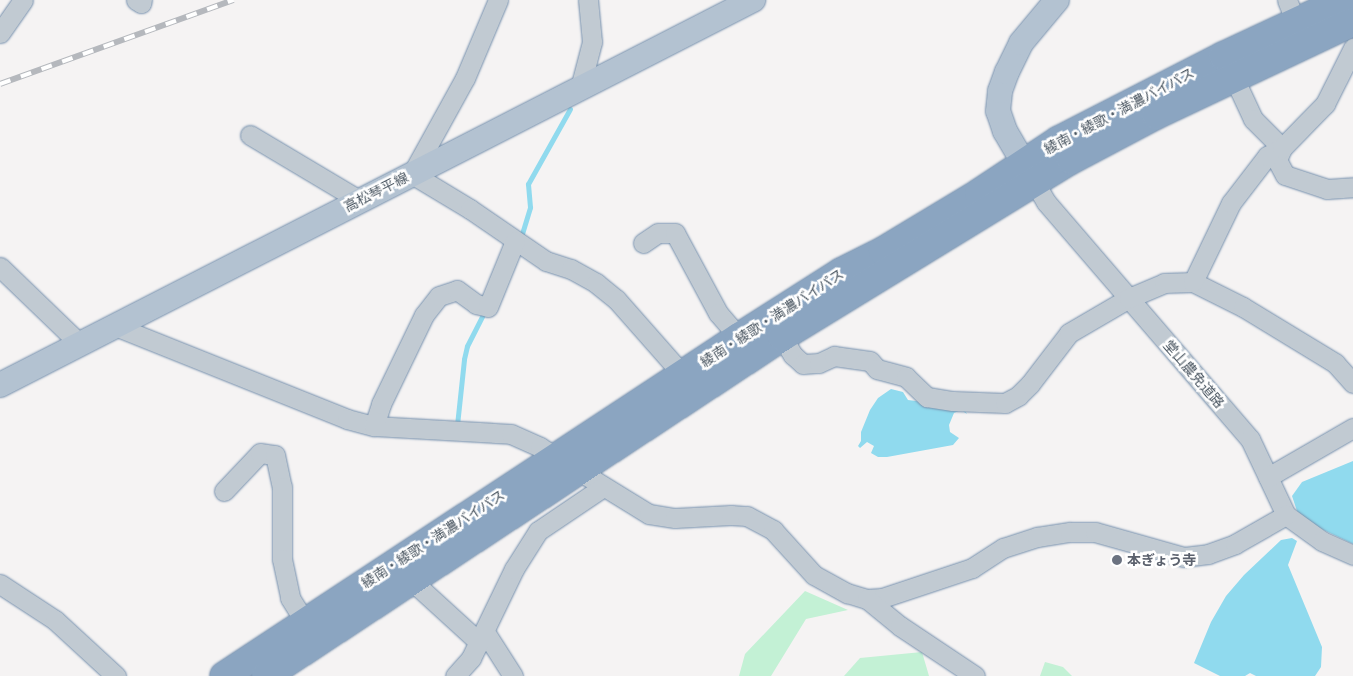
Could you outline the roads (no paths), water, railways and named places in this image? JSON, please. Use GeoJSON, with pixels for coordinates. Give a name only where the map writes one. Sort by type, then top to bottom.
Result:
{"type":"FeatureCollection","features":[{"type":"Feature","properties":{"kind":"highway","name":"綾南・綾歌・満濃バイパス"},"geometry":{"type":"LineString","coordinates":[[224,676],[305,622],[782,337],[1029,173],[1060,140],[1223,56],[1292,11],[1343,0]]}},
{"type":"Feature","properties":{"kind":"highway","name":"綾南・綾歌・満濃バイパス"},"geometry":{"type":"LineString","coordinates":[[266,676],[412,581],[683,375],[740,336],[841,272],[1029,173],[1071,160],[1156,115],[1353,22]]}},
{"type":"Feature","properties":{"kind":"main road","name":"高松琴平線"},"geometry":{"type":"LineString","coordinates":[[0,385],[753,0]]}},
{"type":"Feature","properties":{"kind":"main road"},"geometry":{"type":"LineString","coordinates":[[1029,173],[1000,120],[998,111],[1000,91],[1021,43],[1057,0]]}},
{"type":"Feature","properties":{"kind":"street"},"geometry":{"type":"LineString","coordinates":[[0,32],[23,0]]}},
{"type":"Feature","properties":{"kind":"street"},"geometry":{"type":"LineString","coordinates":[[136,0],[141,3],[142,0]]}},
{"type":"Feature","properties":{"kind":"street"},"geometry":{"type":"LineString","coordinates":[[498,0],[466,78],[412,174],[470,208],[546,261],[572,269],[609,294],[683,375]]}},
{"type":"Feature","properties":{"kind":"street"},"geometry":{"type":"LineString","coordinates":[[580,88],[592,42],[588,0]]}},
{"type":"Feature","properties":{"kind":"street"},"geometry":{"type":"LineString","coordinates":[[1193,282],[1231,203],[1267,156],[1282,148],[1325,104],[1353,48]]}},
{"type":"Feature","properties":{"kind":"street"},"geometry":{"type":"LineString","coordinates":[[1234,78],[1253,120],[1282,148]]}},
{"type":"Feature","properties":{"kind":"street"},"geometry":{"type":"LineString","coordinates":[[250,135],[359,200]]}},
{"type":"Feature","properties":{"kind":"street"},"geometry":{"type":"LineString","coordinates":[[1282,148],[1277,160],[1285,175],[1327,190],[1353,187]]}},
{"type":"Feature","properties":{"kind":"street","name":"堂山農免道路"},"geometry":{"type":"LineString","coordinates":[[1029,173],[1046,202],[1250,439],[1286,515],[1322,541],[1353,555]]}},
{"type":"Feature","properties":{"kind":"street"},"geometry":{"type":"LineString","coordinates":[[643,243],[658,233],[675,232],[718,313],[740,336],[782,337],[793,355],[803,364],[819,363],[834,356],[870,361],[877,369],[906,377],[927,397],[953,401],[1004,403],[1018,396],[1030,384],[1069,334],[1129,298],[1164,283],[1193,282],[1243,307],[1335,363],[1353,383]]}},
{"type":"Feature","properties":{"kind":"street"},"geometry":{"type":"LineString","coordinates":[[374,426],[381,404],[424,315],[439,296],[457,290],[476,304],[488,307],[515,241]]}},
{"type":"Feature","properties":{"kind":"street"},"geometry":{"type":"LineString","coordinates":[[0,267],[80,344]]}},
{"type":"Feature","properties":{"kind":"street"},"geometry":{"type":"LineString","coordinates":[[115,326],[346,420],[374,426],[511,434],[568,464],[649,514],[675,518],[747,516],[773,530],[814,575],[847,593],[867,599],[882,598],[972,568],[1003,548],[1037,537],[1070,532],[1095,532],[1184,557],[1208,554],[1235,544],[1286,515]]}},
{"type":"Feature","properties":{"kind":"street"},"geometry":{"type":"LineString","coordinates":[[1268,477],[1353,428]]}},
{"type":"Feature","properties":{"kind":"street"},"geometry":{"type":"LineString","coordinates":[[224,491],[260,453],[275,455],[282,487],[282,559],[290,598],[305,622]]}},
{"type":"Feature","properties":{"kind":"street"},"geometry":{"type":"LineString","coordinates":[[455,676],[472,658],[514,569],[538,531],[603,487]]}},
{"type":"Feature","properties":{"kind":"street"},"geometry":{"type":"LineString","coordinates":[[412,581],[482,638],[513,676]]}},
{"type":"Feature","properties":{"kind":"street"},"geometry":{"type":"LineString","coordinates":[[0,584],[55,620],[98,669],[116,676]]}},
{"type":"Feature","properties":{"kind":"street"},"geometry":{"type":"LineString","coordinates":[[867,599],[900,626],[975,676]]}},
{"type":"Feature","properties":{"kind":"water"},"geometry":{"type":"Polygon","coordinates":[[[891,389],[903,392],[908,400],[963,407],[967,414],[961,410],[954,413],[949,425],[950,432],[959,438],[953,445],[887,457],[878,457],[871,453],[874,446],[867,442],[860,448],[858,446],[861,441],[861,432],[870,410],[878,398],[891,389]]]}},
{"type":"Feature","properties":{"kind":"water"},"geometry":{"type":"Polygon","coordinates":[[[1353,461],[1353,544],[1315,526],[1298,514],[1292,496],[1302,482],[1353,461]]]}},
{"type":"Feature","properties":{"kind":"water"},"geometry":{"type":"Polygon","coordinates":[[[1292,538],[1297,541],[1288,565],[1322,647],[1321,667],[1315,676],[1256,676],[1250,673],[1245,676],[1220,676],[1194,663],[1211,622],[1226,596],[1244,575],[1281,540],[1292,538]]]}},
{"type":"Feature","properties":{"kind":"waterway"},"geometry":{"type":"LineString","coordinates":[[521,237],[530,207],[528,184],[570,109]]}},
{"type":"Feature","properties":{"kind":"waterway"},"geometry":{"type":"LineString","coordinates":[[457,425],[467,346],[483,314]]}},
{"type":"Feature","properties":{"kind":"railway"},"geometry":{"type":"LineString","coordinates":[[0,84],[233,0]]}},
{"type":"Feature","properties":{"kind":"place","name":"本ぎょう寺"},"geometry":{"type":"Point","coordinates":[1117,560]}}]}
